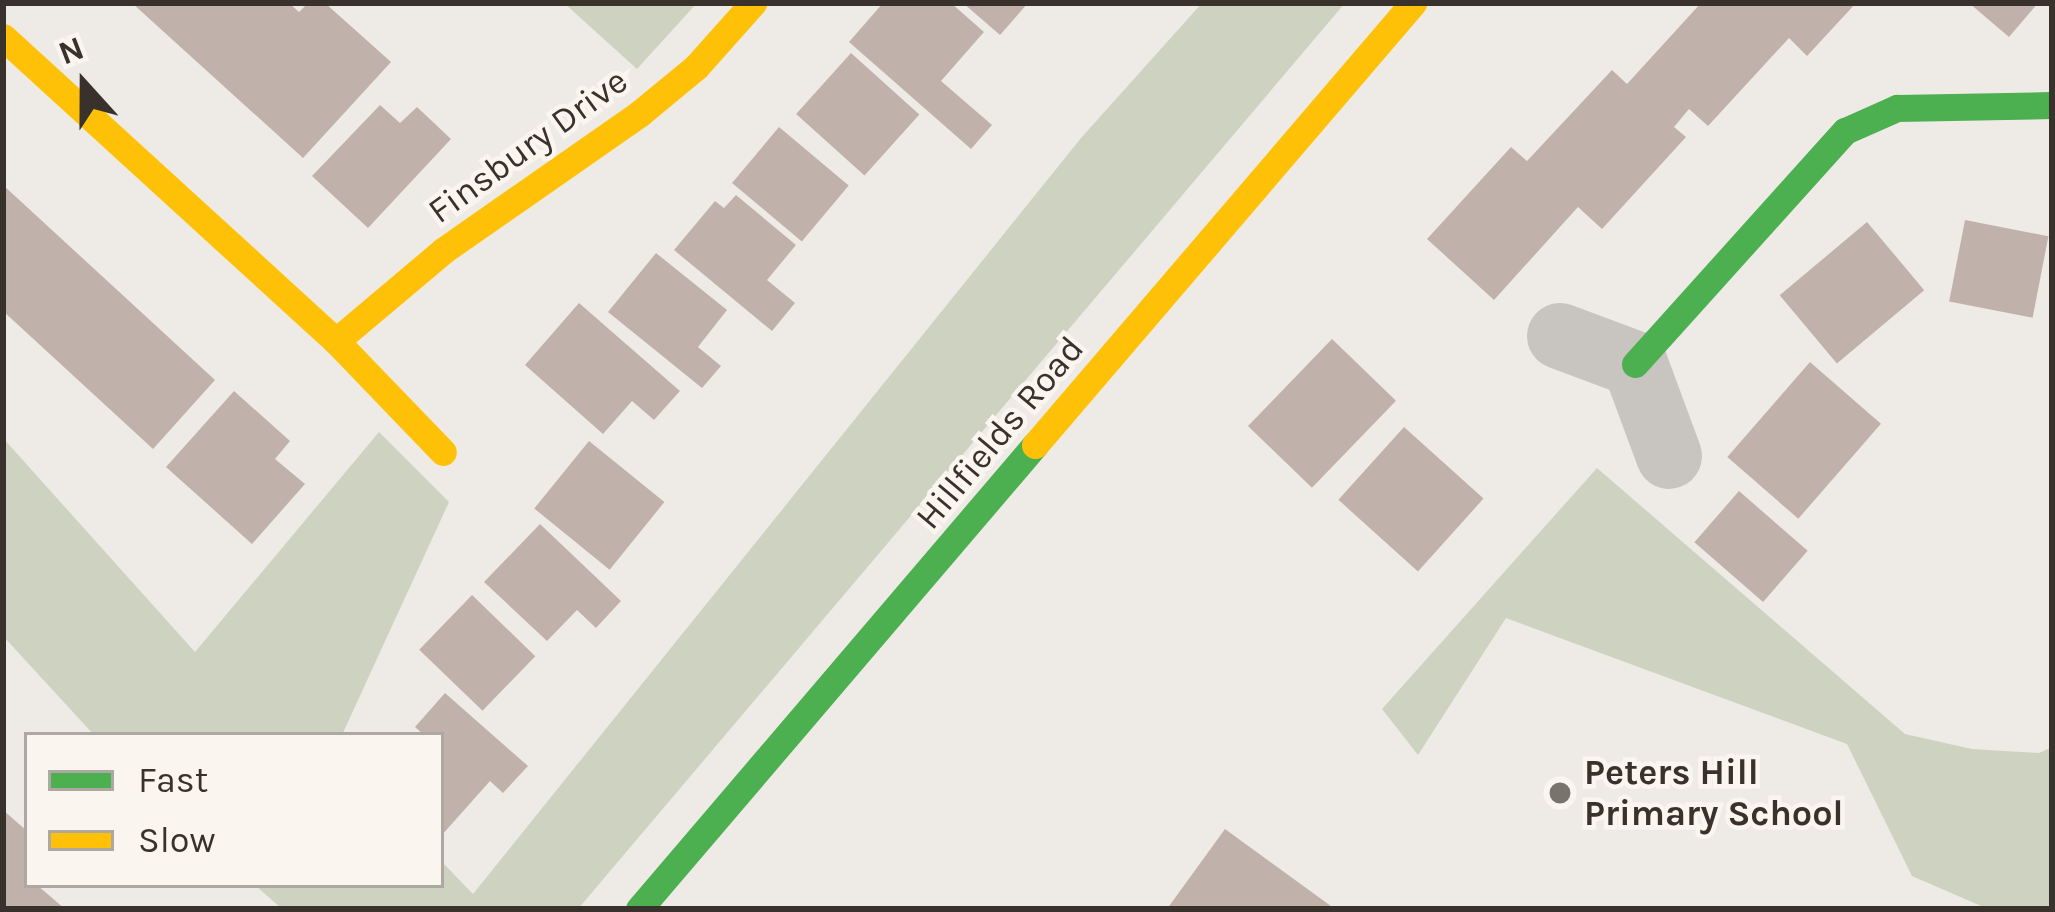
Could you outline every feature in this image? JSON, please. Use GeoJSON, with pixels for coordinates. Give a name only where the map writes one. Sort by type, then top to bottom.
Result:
{"type":"FeatureCollection","features":[{"type":"Feature","properties":{"kind":"street","name":"Finsbury Drive"},"geometry":{"type":"LineString","coordinates":[[336,340],[444,250],[639,114],[695,67],[753,3]]}},
{"type":"Feature","properties":{"kind":"street","name":"Hillfields Road"},"geometry":{"type":"LineString","coordinates":[[639,909],[1414,3]]}},
{"type":"Feature","properties":{"kind":"street"},"geometry":{"type":"LineString","coordinates":[[3,37],[336,340],[443,452]]}},
{"type":"Feature","properties":{"kind":"street"},"geometry":{"type":"LineString","coordinates":[[1635,364],[1845,131],[1897,108],[2052,105]]}},
{"type":"Feature","properties":{"kind":"street"},"geometry":{"type":"LineString","coordinates":[[1560,336],[1635,364],[1669,456]]}},
{"type":"Feature","properties":{"kind":"green space"},"geometry":{"type":"Polygon","coordinates":[[[564,3],[697,3],[637,69],[564,3]]]}},
{"type":"Feature","properties":{"kind":"green space"},"geometry":{"type":"Polygon","coordinates":[[[1202,3],[1345,3],[578,909],[282,909],[258,888],[444,888],[444,864],[473,894],[1081,138],[1202,3]]]}},
{"type":"Feature","properties":{"kind":"green space"},"geometry":{"type":"Polygon","coordinates":[[[379,432],[449,502],[343,732],[91,732],[3,636],[3,438],[195,652],[379,432]]]}},
{"type":"Feature","properties":{"kind":"green space"},"geometry":{"type":"Polygon","coordinates":[[[1597,468],[1905,734],[1972,749],[2039,753],[2052,747],[2052,909],[1988,909],[1912,876],[1847,744],[1506,618],[1418,755],[1382,709],[1597,468]]]}},
{"type":"Feature","properties":{"kind":"building"},"geometry":{"type":"Polygon","coordinates":[[[132,3],[289,3],[299,12],[308,3],[325,3],[391,62],[303,158],[132,3]]]}},
{"type":"Feature","properties":{"kind":"building"},"geometry":{"type":"Polygon","coordinates":[[[883,3],[951,3],[984,32],[941,81],[992,125],[971,149],[849,42],[883,3]]]}},
{"type":"Feature","properties":{"kind":"building"},"geometry":{"type":"Polygon","coordinates":[[[963,3],[1028,3],[1000,35],[963,3]]]}},
{"type":"Feature","properties":{"kind":"building"},"geometry":{"type":"Polygon","coordinates":[[[1701,3],[1856,3],[1807,56],[1789,38],[1708,126],[1689,109],[1674,127],[1686,137],[1602,229],[1578,207],[1494,300],[1427,239],[1511,147],[1527,161],[1612,70],[1627,84],[1701,3]]]}},
{"type":"Feature","properties":{"kind":"building"},"geometry":{"type":"Polygon","coordinates":[[[1969,3],[2038,3],[2009,37],[1969,3]]]}},
{"type":"Feature","properties":{"kind":"building"},"geometry":{"type":"Polygon","coordinates":[[[851,53],[919,115],[865,175],[796,114],[851,53]]]}},
{"type":"Feature","properties":{"kind":"building"},"geometry":{"type":"Polygon","coordinates":[[[380,105],[400,123],[417,107],[451,139],[368,228],[312,176],[380,105]]]}},
{"type":"Feature","properties":{"kind":"building"},"geometry":{"type":"Polygon","coordinates":[[[779,127],[849,185],[802,241],[732,183],[779,127]]]}},
{"type":"Feature","properties":{"kind":"building"},"geometry":{"type":"Polygon","coordinates":[[[3,185],[215,380],[153,449],[3,311],[3,185]]]}},
{"type":"Feature","properties":{"kind":"building"},"geometry":{"type":"Polygon","coordinates":[[[736,195],[796,245],[767,280],[795,303],[772,331],[674,250],[715,201],[724,208],[736,195]]]}},
{"type":"Feature","properties":{"kind":"building"},"geometry":{"type":"Polygon","coordinates":[[[1965,220],[2048,236],[2033,318],[1949,301],[1965,220]]]}},
{"type":"Feature","properties":{"kind":"building"},"geometry":{"type":"Polygon","coordinates":[[[1867,222],[1924,290],[1837,363],[1780,295],[1867,222]]]}},
{"type":"Feature","properties":{"kind":"building"},"geometry":{"type":"Polygon","coordinates":[[[656,253],[727,310],[698,347],[721,366],[702,388],[608,312],[656,253]]]}},
{"type":"Feature","properties":{"kind":"building"},"geometry":{"type":"Polygon","coordinates":[[[579,303],[680,391],[654,420],[632,401],[603,434],[525,365],[579,303]]]}},
{"type":"Feature","properties":{"kind":"building"},"geometry":{"type":"Polygon","coordinates":[[[1332,339],[1396,401],[1312,488],[1248,426],[1332,339]]]}},
{"type":"Feature","properties":{"kind":"building"},"geometry":{"type":"Polygon","coordinates":[[[1810,362],[1881,424],[1798,519],[1727,457],[1810,362]]]}},
{"type":"Feature","properties":{"kind":"building"},"geometry":{"type":"Polygon","coordinates":[[[234,391],[290,441],[275,459],[305,484],[252,544],[166,467],[234,391]]]}},
{"type":"Feature","properties":{"kind":"building"},"geometry":{"type":"Polygon","coordinates":[[[1404,427],[1484,499],[1418,571],[1338,500],[1404,427]]]}},
{"type":"Feature","properties":{"kind":"building"},"geometry":{"type":"Polygon","coordinates":[[[589,441],[664,502],[610,570],[534,509],[589,441]]]}},
{"type":"Feature","properties":{"kind":"building"},"geometry":{"type":"Polygon","coordinates":[[[1739,491],[1808,551],[1763,602],[1694,542],[1739,491]]]}},
{"type":"Feature","properties":{"kind":"building"},"geometry":{"type":"Polygon","coordinates":[[[540,524],[621,601],[596,628],[577,610],[547,641],[484,582],[540,524]]]}},
{"type":"Feature","properties":{"kind":"building"},"geometry":{"type":"Polygon","coordinates":[[[472,595],[535,656],[483,711],[419,650],[472,595]]]}},
{"type":"Feature","properties":{"kind":"building"},"geometry":{"type":"Polygon","coordinates":[[[445,693],[528,766],[503,793],[490,781],[444,833],[444,732],[421,732],[415,727],[445,693]]]}},
{"type":"Feature","properties":{"kind":"building"},"geometry":{"type":"Polygon","coordinates":[[[3,810],[24,828],[24,888],[40,888],[65,909],[3,909],[3,810]]]}},
{"type":"Feature","properties":{"kind":"building"},"geometry":{"type":"Polygon","coordinates":[[[1225,829],[1335,909],[1167,909],[1225,829]]]}},
{"type":"Feature","properties":{"kind":"traffic: fast"},"geometry":{"type":"LineString","coordinates":[[1635,364],[1845,131],[1897,108],[2052,105]]}},
{"type":"Feature","properties":{"kind":"traffic: fast"},"geometry":{"type":"LineString","coordinates":[[639,909],[1035,445]]}},
{"type":"Feature","properties":{"kind":"traffic: slow"},"geometry":{"type":"LineString","coordinates":[[336,341],[444,250],[639,114],[696,67],[753,3]]}},
{"type":"Feature","properties":{"kind":"traffic: slow"},"geometry":{"type":"LineString","coordinates":[[1035,445],[1413,3]]}},
{"type":"Feature","properties":{"kind":"traffic: slow"},"geometry":{"type":"LineString","coordinates":[[3,37],[336,341],[443,452]]}},
{"type":"Feature","properties":{"kind":"place","name":"Peters Hill Primary School"},"geometry":{"type":"Point","coordinates":[1560,793]}}]}
